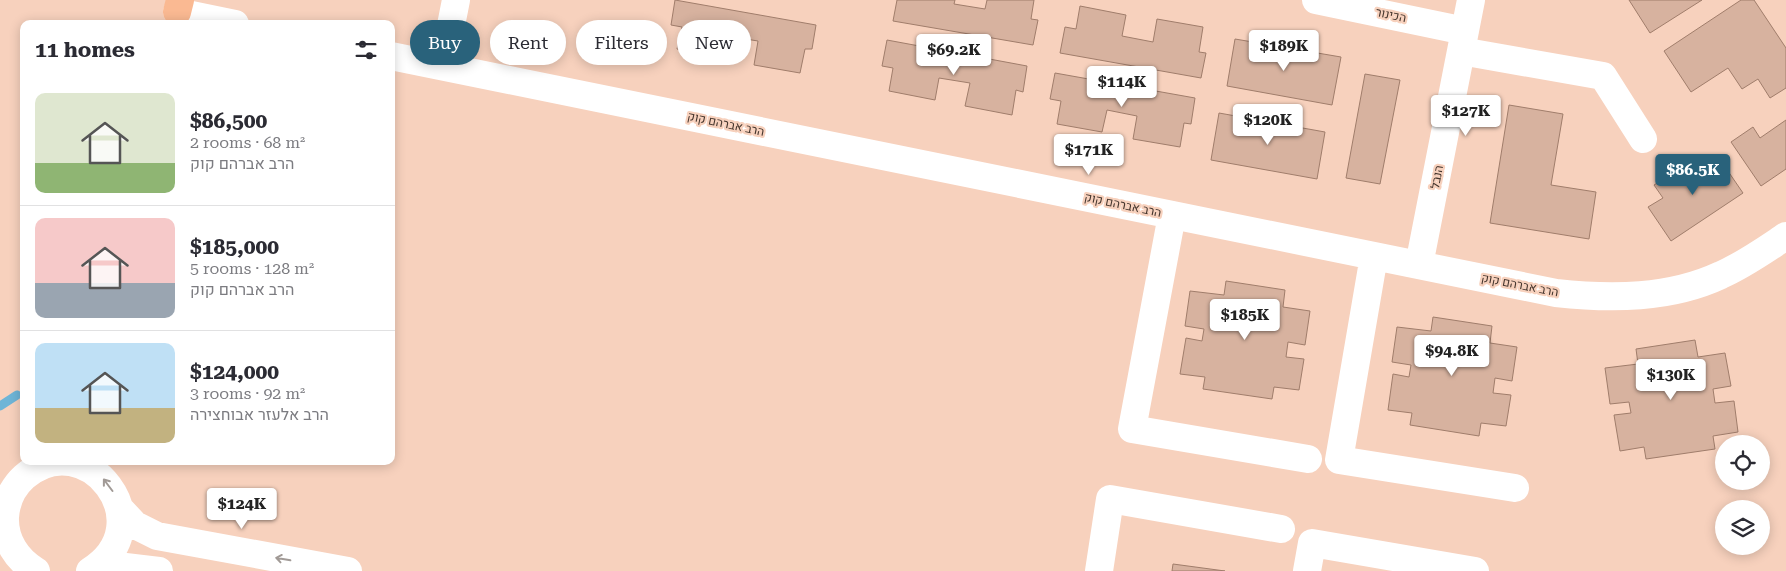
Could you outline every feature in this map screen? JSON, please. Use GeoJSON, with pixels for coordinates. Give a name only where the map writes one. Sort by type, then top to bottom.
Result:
{"type":"FeatureCollection","features":[{"type":"Feature","properties":{"kind":"street"},"geometry":{"type":"LineString","coordinates":[[443,66],[456,0]]}},
{"type":"Feature","properties":{"kind":"street","name":"הכינור"},"geometry":{"type":"LineString","coordinates":[[1316,0],[1463,41],[1602,76],[1643,138]]}},
{"type":"Feature","properties":{"kind":"street","name":"הנבל"},"geometry":{"type":"LineString","coordinates":[[1419,265],[1471,0]]}},
{"type":"Feature","properties":{"kind":"street"},"geometry":{"type":"LineString","coordinates":[[178,6],[222,20]]}},
{"type":"Feature","properties":{"kind":"street","name":"הרב אברהם קוק"},"geometry":{"type":"LineString","coordinates":[[395,57],[1556,293],[1605,297],[1637,296],[1675,290],[1720,276],[1786,236]]}},
{"type":"Feature","properties":{"kind":"street"},"geometry":{"type":"LineString","coordinates":[[1172,215],[1132,429],[1308,459]]}},
{"type":"Feature","properties":{"kind":"street"},"geometry":{"type":"LineString","coordinates":[[1374,256],[1339,460],[1515,488]]}},
{"type":"Feature","properties":{"kind":"street"},"geometry":{"type":"LineString","coordinates":[[36,571],[23,561],[12,547],[5,521],[11,494],[28,474],[48,465]]}},
{"type":"Feature","properties":{"kind":"street"},"geometry":{"type":"LineString","coordinates":[[80,465],[104,478],[114,493],[120,509],[120,528],[115,546],[104,560],[90,571]]}},
{"type":"Feature","properties":{"kind":"street"},"geometry":{"type":"LineString","coordinates":[[1099,571],[1110,499],[1281,529]]}},
{"type":"Feature","properties":{"kind":"street"},"geometry":{"type":"LineString","coordinates":[[120,509],[135,526],[157,536],[348,571]]}},
{"type":"Feature","properties":{"kind":"street"},"geometry":{"type":"LineString","coordinates":[[1307,571],[1312,542],[1475,571]]}},
{"type":"Feature","properties":{"kind":"street"},"geometry":{"type":"LineString","coordinates":[[90,571],[117,566],[159,571]]}},
{"type":"Feature","properties":{"kind":"building"},"geometry":{"type":"Polygon","coordinates":[[[675,0],[816,25],[812,49],[805,49],[800,73],[754,65],[758,41],[751,40],[751,20],[677,20],[677,26],[671,25],[675,0]]]}},
{"type":"Feature","properties":{"kind":"building"},"geometry":{"type":"Polygon","coordinates":[[[897,0],[955,0],[954,4],[985,9],[987,0],[1034,0],[1031,19],[1038,20],[1033,45],[893,21],[897,0]]]}},
{"type":"Feature","properties":{"kind":"building"},"geometry":{"type":"Polygon","coordinates":[[[1629,0],[1702,0],[1650,33],[1629,0]]]}},
{"type":"Feature","properties":{"kind":"building"},"geometry":{"type":"Polygon","coordinates":[[[1741,0],[1754,0],[1786,48],[1786,88],[1770,98],[1758,79],[1742,89],[1728,68],[1691,92],[1664,51],[1741,0]]]}},
{"type":"Feature","properties":{"kind":"building"},"geometry":{"type":"Polygon","coordinates":[[[1080,6],[1126,15],[1122,36],[1153,42],[1157,19],[1203,27],[1199,52],[1206,53],[1201,78],[1060,53],[1065,27],[1076,29],[1080,6]]]}},
{"type":"Feature","properties":{"kind":"building"},"geometry":{"type":"Polygon","coordinates":[[[1235,39],[1341,57],[1332,105],[1227,86],[1235,39]]]}},
{"type":"Feature","properties":{"kind":"building"},"geometry":{"type":"Polygon","coordinates":[[[887,40],[1027,66],[1023,92],[1016,90],[1012,115],[965,106],[970,83],[939,78],[935,100],[889,91],[893,68],[882,66],[887,40]]]}},
{"type":"Feature","properties":{"kind":"building"},"geometry":{"type":"Polygon","coordinates":[[[1055,73],[1195,98],[1191,124],[1184,123],[1180,147],[1133,139],[1137,116],[1107,110],[1102,132],[1057,124],[1061,101],[1050,99],[1055,73]]]}},
{"type":"Feature","properties":{"kind":"building"},"geometry":{"type":"Polygon","coordinates":[[[1365,74],[1400,80],[1380,184],[1346,178],[1365,74]]]}},
{"type":"Feature","properties":{"kind":"building"},"geometry":{"type":"Polygon","coordinates":[[[1509,105],[1563,114],[1551,185],[1596,192],[1589,239],[1490,223],[1509,105]]]}},
{"type":"Feature","properties":{"kind":"building"},"geometry":{"type":"Polygon","coordinates":[[[1219,113],[1325,132],[1317,179],[1211,160],[1219,113]]]}},
{"type":"Feature","properties":{"kind":"building"},"geometry":{"type":"Polygon","coordinates":[[[1786,120],[1786,169],[1761,186],[1731,142],[1753,127],[1760,138],[1786,120]]]}},
{"type":"Feature","properties":{"kind":"building"},"geometry":{"type":"Polygon","coordinates":[[[1719,158],[1743,193],[1671,241],[1648,207],[1663,198],[1654,185],[1695,159],[1702,170],[1719,158]]]}},
{"type":"Feature","properties":{"kind":"building"},"geometry":{"type":"Polygon","coordinates":[[[1226,281],[1285,290],[1283,307],[1310,311],[1305,345],[1288,342],[1286,357],[1304,359],[1299,390],[1274,387],[1272,399],[1203,389],[1205,377],[1180,374],[1186,338],[1202,341],[1204,329],[1185,326],[1190,291],[1224,295],[1226,281]]]}},
{"type":"Feature","properties":{"kind":"building"},"geometry":{"type":"Polygon","coordinates":[[[1433,317],[1492,326],[1490,343],[1517,347],[1512,381],[1495,378],[1493,393],[1511,395],[1506,426],[1481,423],[1479,436],[1410,425],[1412,413],[1388,410],[1393,374],[1409,377],[1411,365],[1392,362],[1397,327],[1431,331],[1433,317]]]}},
{"type":"Feature","properties":{"kind":"building"},"geometry":{"type":"Polygon","coordinates":[[[1695,340],[1698,357],[1725,353],[1731,386],[1713,389],[1715,403],[1734,401],[1738,432],[1713,436],[1715,449],[1646,459],[1644,447],[1620,451],[1614,415],[1631,413],[1629,402],[1610,404],[1605,368],[1638,364],[1636,349],[1695,340]]]}},
{"type":"Feature","properties":{"kind":"building"},"geometry":{"type":"Polygon","coordinates":[[[1173,564],[1225,571],[1172,571],[1173,564]]]}},
{"type":"Feature","properties":{"kind":"waterway"},"geometry":{"type":"LineString","coordinates":[[0,406],[17,395]]}}]}
